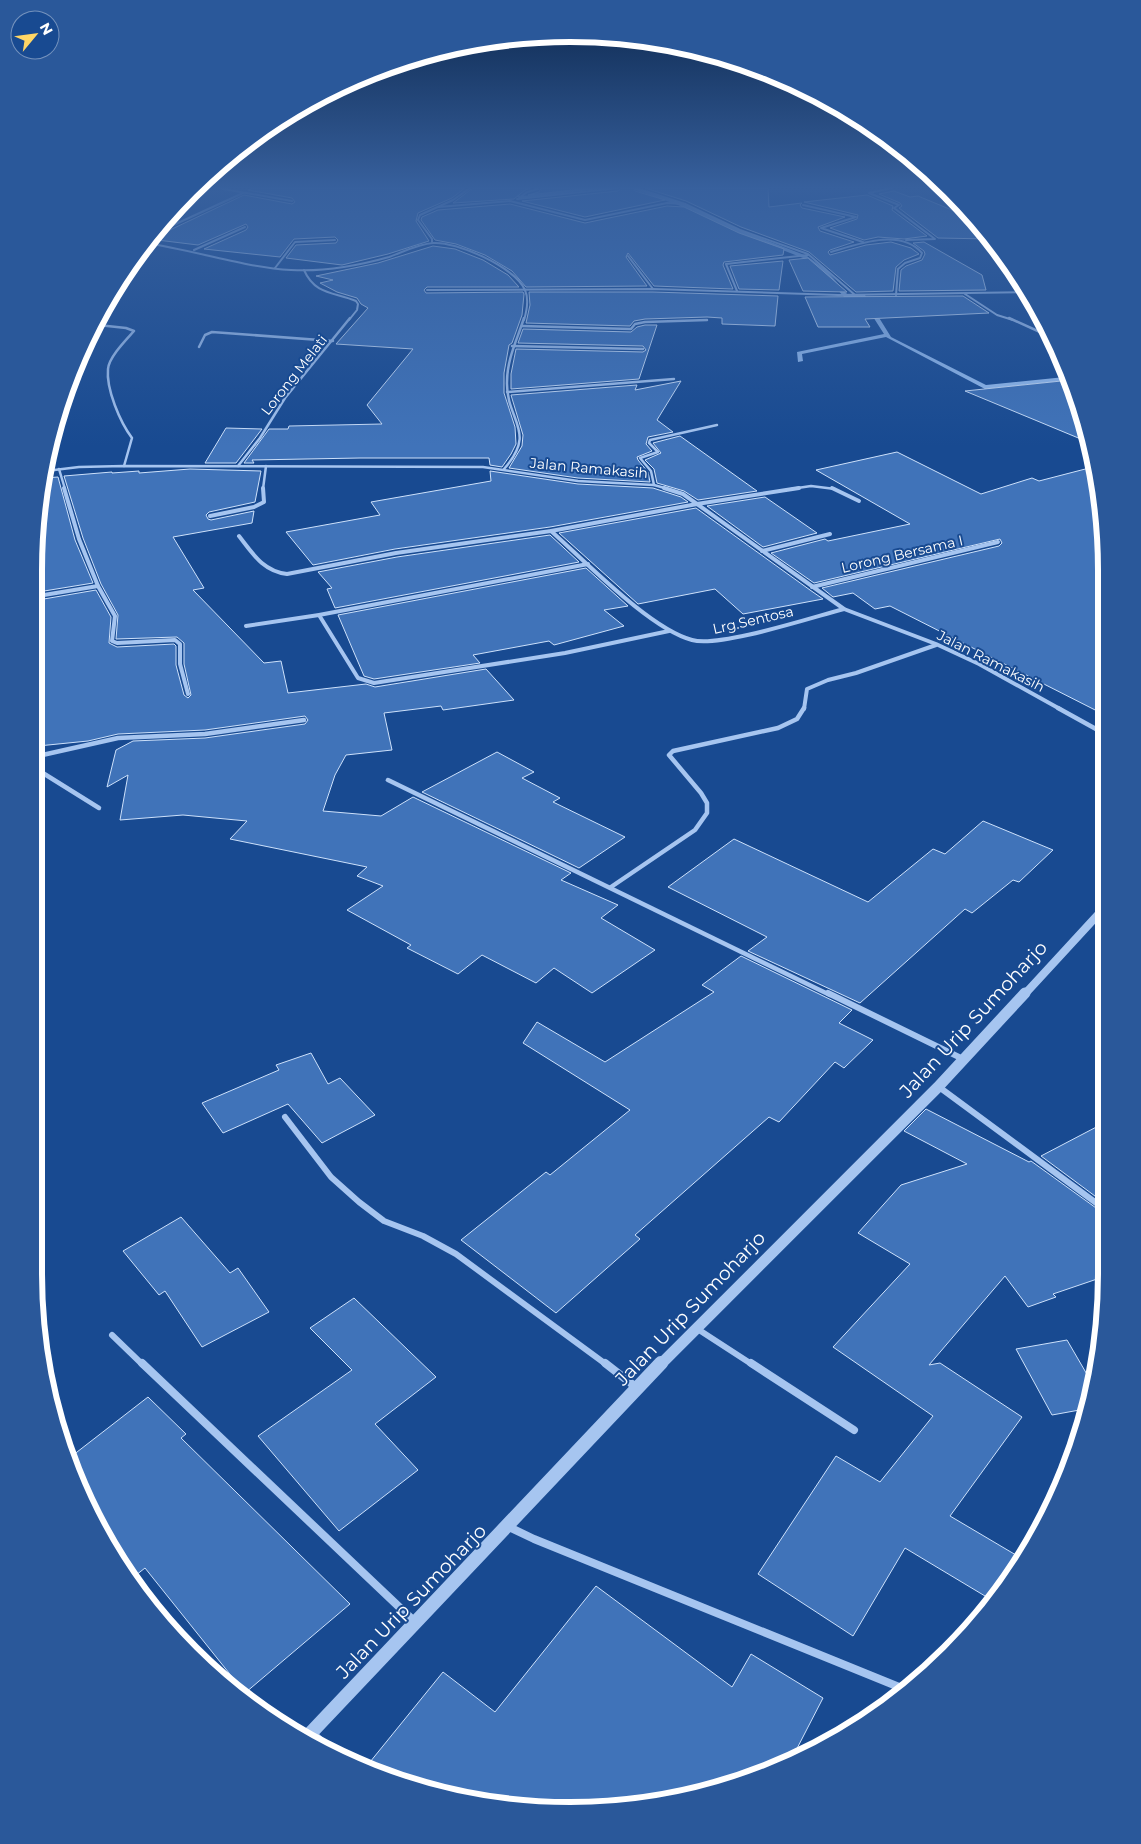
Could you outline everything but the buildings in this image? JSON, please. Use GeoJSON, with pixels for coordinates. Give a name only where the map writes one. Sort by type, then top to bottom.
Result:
{"type":"FeatureCollection","features":[{"type":"Feature","properties":{"kind":"street","name":"Lorong Melati"},"geometry":{"type":"LineString","coordinates":[[238,466],[260,438],[285,398],[357,310],[358,302],[317,290],[311,284],[306,274]]}},
{"type":"Feature","properties":{"kind":"street"},"geometry":{"type":"LineString","coordinates":[[514,274],[525,289]]}},
{"type":"Feature","properties":{"kind":"street"},"geometry":{"type":"LineString","coordinates":[[642,274],[653,288]]}},
{"type":"Feature","properties":{"kind":"street"},"geometry":{"type":"LineString","coordinates":[[730,274],[737,291]]}},
{"type":"Feature","properties":{"kind":"street"},"geometry":{"type":"LineString","coordinates":[[830,274],[854,294]]}},
{"type":"Feature","properties":{"kind":"street"},"geometry":{"type":"LineString","coordinates":[[896,274],[896,295]]}},
{"type":"Feature","properties":{"kind":"street"},"geometry":{"type":"LineString","coordinates":[[427,290],[653,288],[838,295],[1019,292]]}},
{"type":"Feature","properties":{"kind":"street","name":"Jalan Ramakasih"},"geometry":{"type":"LineString","coordinates":[[525,289],[526,306],[522,326],[512,346],[508,366],[507,392],[517,420],[519,445],[514,457],[504,468],[523,473],[578,481],[654,485],[674,489],[844,609],[936,644],[979,664],[1098,730]]}},
{"type":"Feature","properties":{"kind":"street"},"geometry":{"type":"LineString","coordinates":[[965,294],[997,315],[1012,319],[1042,333]]}},
{"type":"Feature","properties":{"kind":"street"},"geometry":{"type":"LineString","coordinates":[[522,326],[631,329],[635,324],[645,322],[707,320]]}},
{"type":"Feature","properties":{"kind":"street"},"geometry":{"type":"LineString","coordinates":[[103,326],[126,328],[134,331],[120,346],[108,368],[110,388],[115,403],[123,426],[132,438],[124,466]]}},
{"type":"Feature","properties":{"kind":"street"},"geometry":{"type":"LineString","coordinates":[[198,347],[202,338],[209,332],[334,340]]}},
{"type":"Feature","properties":{"kind":"street"},"geometry":{"type":"LineString","coordinates":[[512,346],[643,349]]}},
{"type":"Feature","properties":{"kind":"street"},"geometry":{"type":"LineString","coordinates":[[507,392],[674,379]]}},
{"type":"Feature","properties":{"kind":"street"},"geometry":{"type":"LineString","coordinates":[[654,485],[651,471],[640,458],[658,452],[649,442],[650,440],[717,425]]}},
{"type":"Feature","properties":{"kind":"street"},"geometry":{"type":"LineString","coordinates":[[52,470],[124,466],[448,466],[504,468]]}},
{"type":"Feature","properties":{"kind":"street"},"geometry":{"type":"LineString","coordinates":[[210,516],[254,507],[264,502],[263,488],[266,466]]}},
{"type":"Feature","properties":{"kind":"street"},"geometry":{"type":"LineString","coordinates":[[59,469],[79,539],[98,586],[115,616],[112,639],[114,643],[175,640],[180,644],[180,664],[188,694]]}},
{"type":"Feature","properties":{"kind":"street"},"geometry":{"type":"LineString","coordinates":[[240,536],[263,567],[273,573],[280,574],[405,551],[551,531],[697,504],[811,486],[832,488],[859,501]]}},
{"type":"Feature","properties":{"kind":"street","name":"Lrg.Sentosa"},"geometry":{"type":"LineString","coordinates":[[551,531],[628,600],[669,631],[693,641],[718,640],[844,609]]}},
{"type":"Feature","properties":{"kind":"street"},"geometry":{"type":"LineString","coordinates":[[762,551],[830,534]]}},
{"type":"Feature","properties":{"kind":"street","name":"Lorong Bersama I"},"geometry":{"type":"LineString","coordinates":[[812,587],[998,542]]}},
{"type":"Feature","properties":{"kind":"street"},"geometry":{"type":"LineString","coordinates":[[246,626],[319,615],[588,564]]}},
{"type":"Feature","properties":{"kind":"street"},"geometry":{"type":"LineString","coordinates":[[42,595],[98,586]]}},
{"type":"Feature","properties":{"kind":"street"},"geometry":{"type":"LineString","coordinates":[[319,615],[358,678],[369,683],[391,682],[556,654],[669,631]]}},
{"type":"Feature","properties":{"kind":"street"},"geometry":{"type":"LineString","coordinates":[[611,887],[695,830],[707,813],[707,803],[702,794],[669,755],[673,751],[785,726],[798,718],[802,712],[807,689],[828,680],[856,673],[936,644]]}},
{"type":"Feature","properties":{"kind":"street"},"geometry":{"type":"LineString","coordinates":[[42,755],[118,738],[205,734],[304,720]]}},
{"type":"Feature","properties":{"kind":"street"},"geometry":{"type":"LineString","coordinates":[[42,772],[100,808]]}},
{"type":"Feature","properties":{"kind":"street"},"geometry":{"type":"LineString","coordinates":[[388,780],[963,1059]]}},
{"type":"Feature","properties":{"kind":"street","name":"Jalan Urip Sumoharjo"},"geometry":{"type":"LineString","coordinates":[[311,1733],[695,1328],[938,1087],[1098,913]]}},
{"type":"Feature","properties":{"kind":"street"},"geometry":{"type":"LineString","coordinates":[[938,1087],[1098,1204]]}},
{"type":"Feature","properties":{"kind":"street"},"geometry":{"type":"LineString","coordinates":[[285,1117],[331,1177],[384,1221],[423,1236],[456,1254],[567,1334],[638,1389]]}},
{"type":"Feature","properties":{"kind":"street"},"geometry":{"type":"LineString","coordinates":[[695,1328],[854,1430]]}},
{"type":"Feature","properties":{"kind":"street"},"geometry":{"type":"LineString","coordinates":[[112,1335],[416,1622]]}},
{"type":"Feature","properties":{"kind":"street"},"geometry":{"type":"LineString","coordinates":[[508,1527],[534,1540],[898,1687]]}},
{"type":"Feature","properties":{"kind":"waterway"},"geometry":{"type":"LineString","coordinates":[[827,274],[846,296],[863,296],[887,335]]}},
{"type":"Feature","properties":{"kind":"waterway"},"geometry":{"type":"LineString","coordinates":[[800,361],[799,353],[887,335]]}},
{"type":"Feature","properties":{"kind":"waterway"},"geometry":{"type":"LineString","coordinates":[[887,335],[889,338],[985,387],[1062,379]]}}]}
